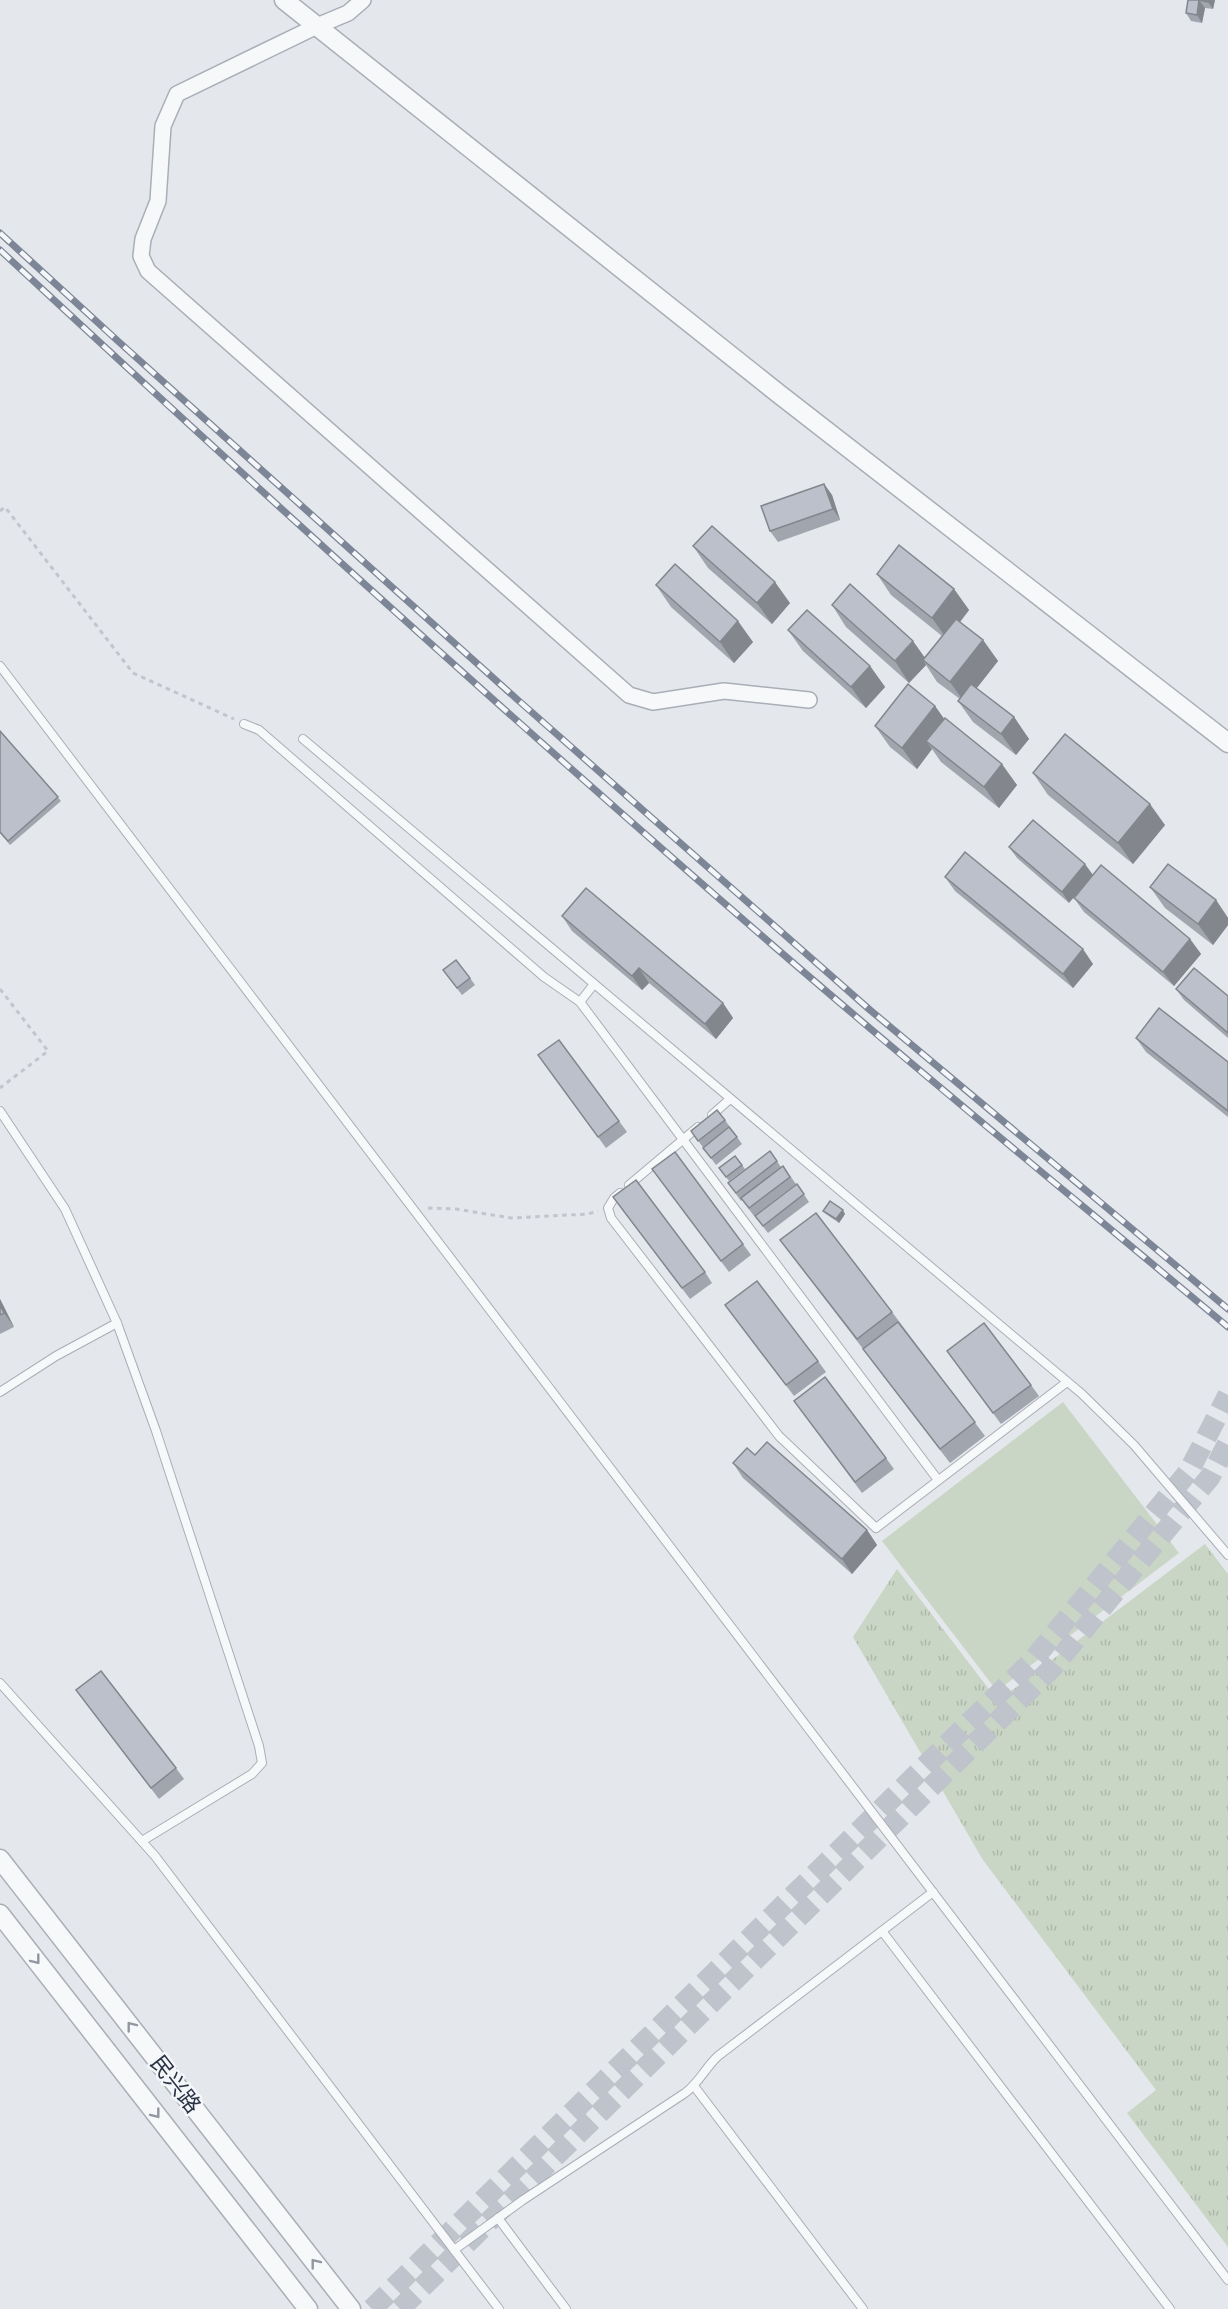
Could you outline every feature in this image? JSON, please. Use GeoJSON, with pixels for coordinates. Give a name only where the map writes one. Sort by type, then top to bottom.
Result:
{"type":"FeatureCollection","features":[{"type":"Feature","properties":{"kind":"street"},"geometry":{"type":"LineString","coordinates":[[284,0],[779,394],[1228,743]]}},
{"type":"Feature","properties":{"kind":"street"},"geometry":{"type":"LineString","coordinates":[[363,0],[348,14],[317,26],[177,94],[163,126],[158,201],[143,239],[141,256],[148,271],[629,695],[653,702],[724,691],[809,700]]}},
{"type":"Feature","properties":{"kind":"street","name":"民兴路"},"geometry":{"type":"LineString","coordinates":[[0,1858],[344,2306]]}},
{"type":"Feature","properties":{"kind":"street","name":"民兴路"},"geometry":{"type":"LineString","coordinates":[[0,1914],[308,2309]]}},
{"type":"Feature","properties":{"kind":"lane"},"geometry":{"type":"LineString","coordinates":[[0,666],[1228,2280]]}},
{"type":"Feature","properties":{"kind":"lane"},"geometry":{"type":"LineString","coordinates":[[244,724],[259,730],[544,977],[580,1002],[685,1139],[938,1480]]}},
{"type":"Feature","properties":{"kind":"lane"},"geometry":{"type":"LineString","coordinates":[[303,739],[1067,1382],[1134,1445],[1228,1555]]}},
{"type":"Feature","properties":{"kind":"lane"},"geometry":{"type":"LineString","coordinates":[[580,1002],[594,984]]}},
{"type":"Feature","properties":{"kind":"lane"},"geometry":{"type":"LineString","coordinates":[[730,1099],[614,1198],[608,1208],[610,1218],[779,1436],[876,1528],[1067,1382]]}},
{"type":"Feature","properties":{"kind":"lane"},"geometry":{"type":"LineString","coordinates":[[0,1111],[65,1209],[117,1323],[160,1442],[259,1746],[262,1763],[252,1774],[142,1842]]}},
{"type":"Feature","properties":{"kind":"lane"},"geometry":{"type":"LineString","coordinates":[[0,1392],[56,1356],[117,1323]]}},
{"type":"Feature","properties":{"kind":"lane"},"geometry":{"type":"LineString","coordinates":[[0,1683],[155,1856],[499,2309]]}},
{"type":"Feature","properties":{"kind":"lane"},"geometry":{"type":"LineString","coordinates":[[453,2250],[694,2086],[709,2064],[718,2056],[933,1892]]}},
{"type":"Feature","properties":{"kind":"lane"},"geometry":{"type":"LineString","coordinates":[[882,1931],[1170,2309]]}},
{"type":"Feature","properties":{"kind":"lane"},"geometry":{"type":"LineString","coordinates":[[694,2086],[863,2309]]}},
{"type":"Feature","properties":{"kind":"lane"},"geometry":{"type":"LineString","coordinates":[[498,2218],[566,2309]]}},
{"type":"Feature","properties":{"kind":"path"},"geometry":{"type":"LineString","coordinates":[[0,511],[5,507],[133,673],[244,724]]}},
{"type":"Feature","properties":{"kind":"path"},"geometry":{"type":"LineString","coordinates":[[0,989],[48,1051],[0,1088]]}},
{"type":"Feature","properties":{"kind":"path"},"geometry":{"type":"LineString","coordinates":[[411,1207],[456,1209],[512,1218],[588,1214],[608,1208]]}},
{"type":"Feature","properties":{"kind":"green space"},"geometry":{"type":"Polygon","coordinates":[[[1063,1402],[1179,1553],[997,1691],[882,1541],[1063,1402]]]}},
{"type":"Feature","properties":{"kind":"green space"},"geometry":{"type":"Polygon","coordinates":[[[1205,1544],[1228,1574],[1228,2247],[1127,2113],[1156,2090],[983,1860],[853,1637],[897,1569],[998,1701],[1205,1544]]]}},
{"type":"Feature","properties":{"kind":"building"},"geometry":{"type":"Polygon","coordinates":[[[1188,0],[1199,0],[1197,15],[1186,13],[1188,0]]]}},
{"type":"Feature","properties":{"kind":"building"},"geometry":{"type":"Polygon","coordinates":[[[824,484],[833,509],[770,531],[761,506],[824,484]]]}},
{"type":"Feature","properties":{"kind":"building"},"geometry":{"type":"Polygon","coordinates":[[[712,526],[775,582],[757,603],[693,546],[712,526]]]}},
{"type":"Feature","properties":{"kind":"building"},"geometry":{"type":"Polygon","coordinates":[[[899,545],[954,589],[932,618],[877,574],[899,545]]]}},
{"type":"Feature","properties":{"kind":"building"},"geometry":{"type":"Polygon","coordinates":[[[675,564],[738,621],[720,642],[656,585],[675,564]]]}},
{"type":"Feature","properties":{"kind":"building"},"geometry":{"type":"Polygon","coordinates":[[[850,584],[913,641],[895,661],[832,605],[850,584]]]}},
{"type":"Feature","properties":{"kind":"building"},"geometry":{"type":"Polygon","coordinates":[[[807,610],[870,666],[851,687],[788,630],[807,610]]]}},
{"type":"Feature","properties":{"kind":"building"},"geometry":{"type":"Polygon","coordinates":[[[956,619],[983,640],[950,682],[923,660],[956,619]]]}},
{"type":"Feature","properties":{"kind":"building"},"geometry":{"type":"Polygon","coordinates":[[[908,684],[935,706],[902,748],[875,726],[908,684]]]}},
{"type":"Feature","properties":{"kind":"building"},"geometry":{"type":"Polygon","coordinates":[[[971,684],[1014,717],[1001,734],[958,701],[971,684]]]}},
{"type":"Feature","properties":{"kind":"building"},"geometry":{"type":"Polygon","coordinates":[[[945,718],[1002,764],[984,787],[926,741],[945,718]]]}},
{"type":"Feature","properties":{"kind":"building"},"geometry":{"type":"Polygon","coordinates":[[[0,731],[58,797],[8,841],[0,832],[0,731]]]}},
{"type":"Feature","properties":{"kind":"building"},"geometry":{"type":"Polygon","coordinates":[[[1065,734],[1150,804],[1118,843],[1033,773],[1065,734]]]}},
{"type":"Feature","properties":{"kind":"building"},"geometry":{"type":"Polygon","coordinates":[[[1033,820],[1085,864],[1062,892],[1009,847],[1033,820]]]}},
{"type":"Feature","properties":{"kind":"building"},"geometry":{"type":"Polygon","coordinates":[[[965,852],[1083,949],[1063,974],[945,877],[965,852]]]}},
{"type":"Feature","properties":{"kind":"building"},"geometry":{"type":"Polygon","coordinates":[[[1168,864],[1216,900],[1198,924],[1150,887],[1168,864]]]}},
{"type":"Feature","properties":{"kind":"building"},"geometry":{"type":"Polygon","coordinates":[[[1101,865],[1190,939],[1163,972],[1074,898],[1101,865]]]}},
{"type":"Feature","properties":{"kind":"building"},"geometry":{"type":"Polygon","coordinates":[[[586,888],[723,1003],[705,1024],[639,968],[632,976],[562,916],[586,888]]]}},
{"type":"Feature","properties":{"kind":"building"},"geometry":{"type":"Polygon","coordinates":[[[456,960],[470,978],[457,988],[443,970],[456,960]]]}},
{"type":"Feature","properties":{"kind":"building"},"geometry":{"type":"Polygon","coordinates":[[[1194,968],[1228,996],[1228,1033],[1176,989],[1194,968]]]}},
{"type":"Feature","properties":{"kind":"building"},"geometry":{"type":"Polygon","coordinates":[[[1159,1008],[1228,1062],[1228,1111],[1136,1038],[1159,1008]]]}},
{"type":"Feature","properties":{"kind":"building"},"geometry":{"type":"Polygon","coordinates":[[[559,1040],[619,1121],[598,1137],[538,1055],[559,1040]]]}},
{"type":"Feature","properties":{"kind":"building"},"geometry":{"type":"Polygon","coordinates":[[[717,1110],[725,1120],[698,1141],[691,1131],[717,1110]]]}},
{"type":"Feature","properties":{"kind":"building"},"geometry":{"type":"Polygon","coordinates":[[[729,1127],[737,1137],[711,1158],[703,1148],[729,1127]]]}},
{"type":"Feature","properties":{"kind":"building"},"geometry":{"type":"Polygon","coordinates":[[[770,1151],[777,1161],[736,1193],[728,1183],[770,1151]]]}},
{"type":"Feature","properties":{"kind":"building"},"geometry":{"type":"Polygon","coordinates":[[[675,1152],[743,1244],[721,1261],[652,1169],[675,1152]]]}},
{"type":"Feature","properties":{"kind":"building"},"geometry":{"type":"Polygon","coordinates":[[[735,1156],[742,1165],[726,1177],[719,1168],[735,1156]]]}},
{"type":"Feature","properties":{"kind":"building"},"geometry":{"type":"Polygon","coordinates":[[[783,1166],[790,1177],[749,1208],[741,1198],[783,1166]]]}},
{"type":"Feature","properties":{"kind":"building"},"geometry":{"type":"Polygon","coordinates":[[[636,1180],[705,1272],[682,1288],[613,1197],[636,1180]]]}},
{"type":"Feature","properties":{"kind":"building"},"geometry":{"type":"Polygon","coordinates":[[[797,1184],[804,1194],[763,1226],[755,1216],[797,1184]]]}},
{"type":"Feature","properties":{"kind":"building"},"geometry":{"type":"Polygon","coordinates":[[[830,1201],[843,1210],[836,1219],[823,1211],[830,1201]]]}},
{"type":"Feature","properties":{"kind":"building"},"geometry":{"type":"Polygon","coordinates":[[[816,1213],[892,1312],[857,1339],[780,1240],[816,1213]]]}},
{"type":"Feature","properties":{"kind":"building"},"geometry":{"type":"Polygon","coordinates":[[[757,1281],[818,1361],[786,1385],[725,1305],[757,1281]]]}},
{"type":"Feature","properties":{"kind":"building"},"geometry":{"type":"Polygon","coordinates":[[[898,1322],[975,1422],[940,1449],[863,1349],[898,1322]]]}},
{"type":"Feature","properties":{"kind":"building"},"geometry":{"type":"Polygon","coordinates":[[[984,1323],[1031,1385],[993,1413],[947,1351],[984,1323]]]}},
{"type":"Feature","properties":{"kind":"building"},"geometry":{"type":"Polygon","coordinates":[[[825,1377],[886,1458],[855,1482],[794,1401],[825,1377]]]}},
{"type":"Feature","properties":{"kind":"building"},"geometry":{"type":"Polygon","coordinates":[[[767,1442],[867,1530],[842,1559],[733,1463],[747,1448],[755,1455],[767,1442]]]}},
{"type":"Feature","properties":{"kind":"building"},"geometry":{"type":"Polygon","coordinates":[[[101,1671],[176,1768],[151,1788],[76,1690],[101,1671]]]}},
{"type":"Feature","properties":{"kind":"tunnel"},"geometry":{"type":"LineString","coordinates":[[372,2309],[1032,1661],[1189,1471],[1228,1395]]}},
{"type":"Feature","properties":{"kind":"tunnel"},"geometry":{"type":"LineString","coordinates":[[400,2309],[1053,1667],[1210,1477],[1228,1443]]}},
{"type":"Feature","properties":{"kind":"railway"},"geometry":{"type":"LineString","coordinates":[[0,233],[519,701],[870,1010],[1228,1309]]}},
{"type":"Feature","properties":{"kind":"railway"},"geometry":{"type":"LineString","coordinates":[[0,250],[574,772],[883,1039],[1228,1327]]}}]}
